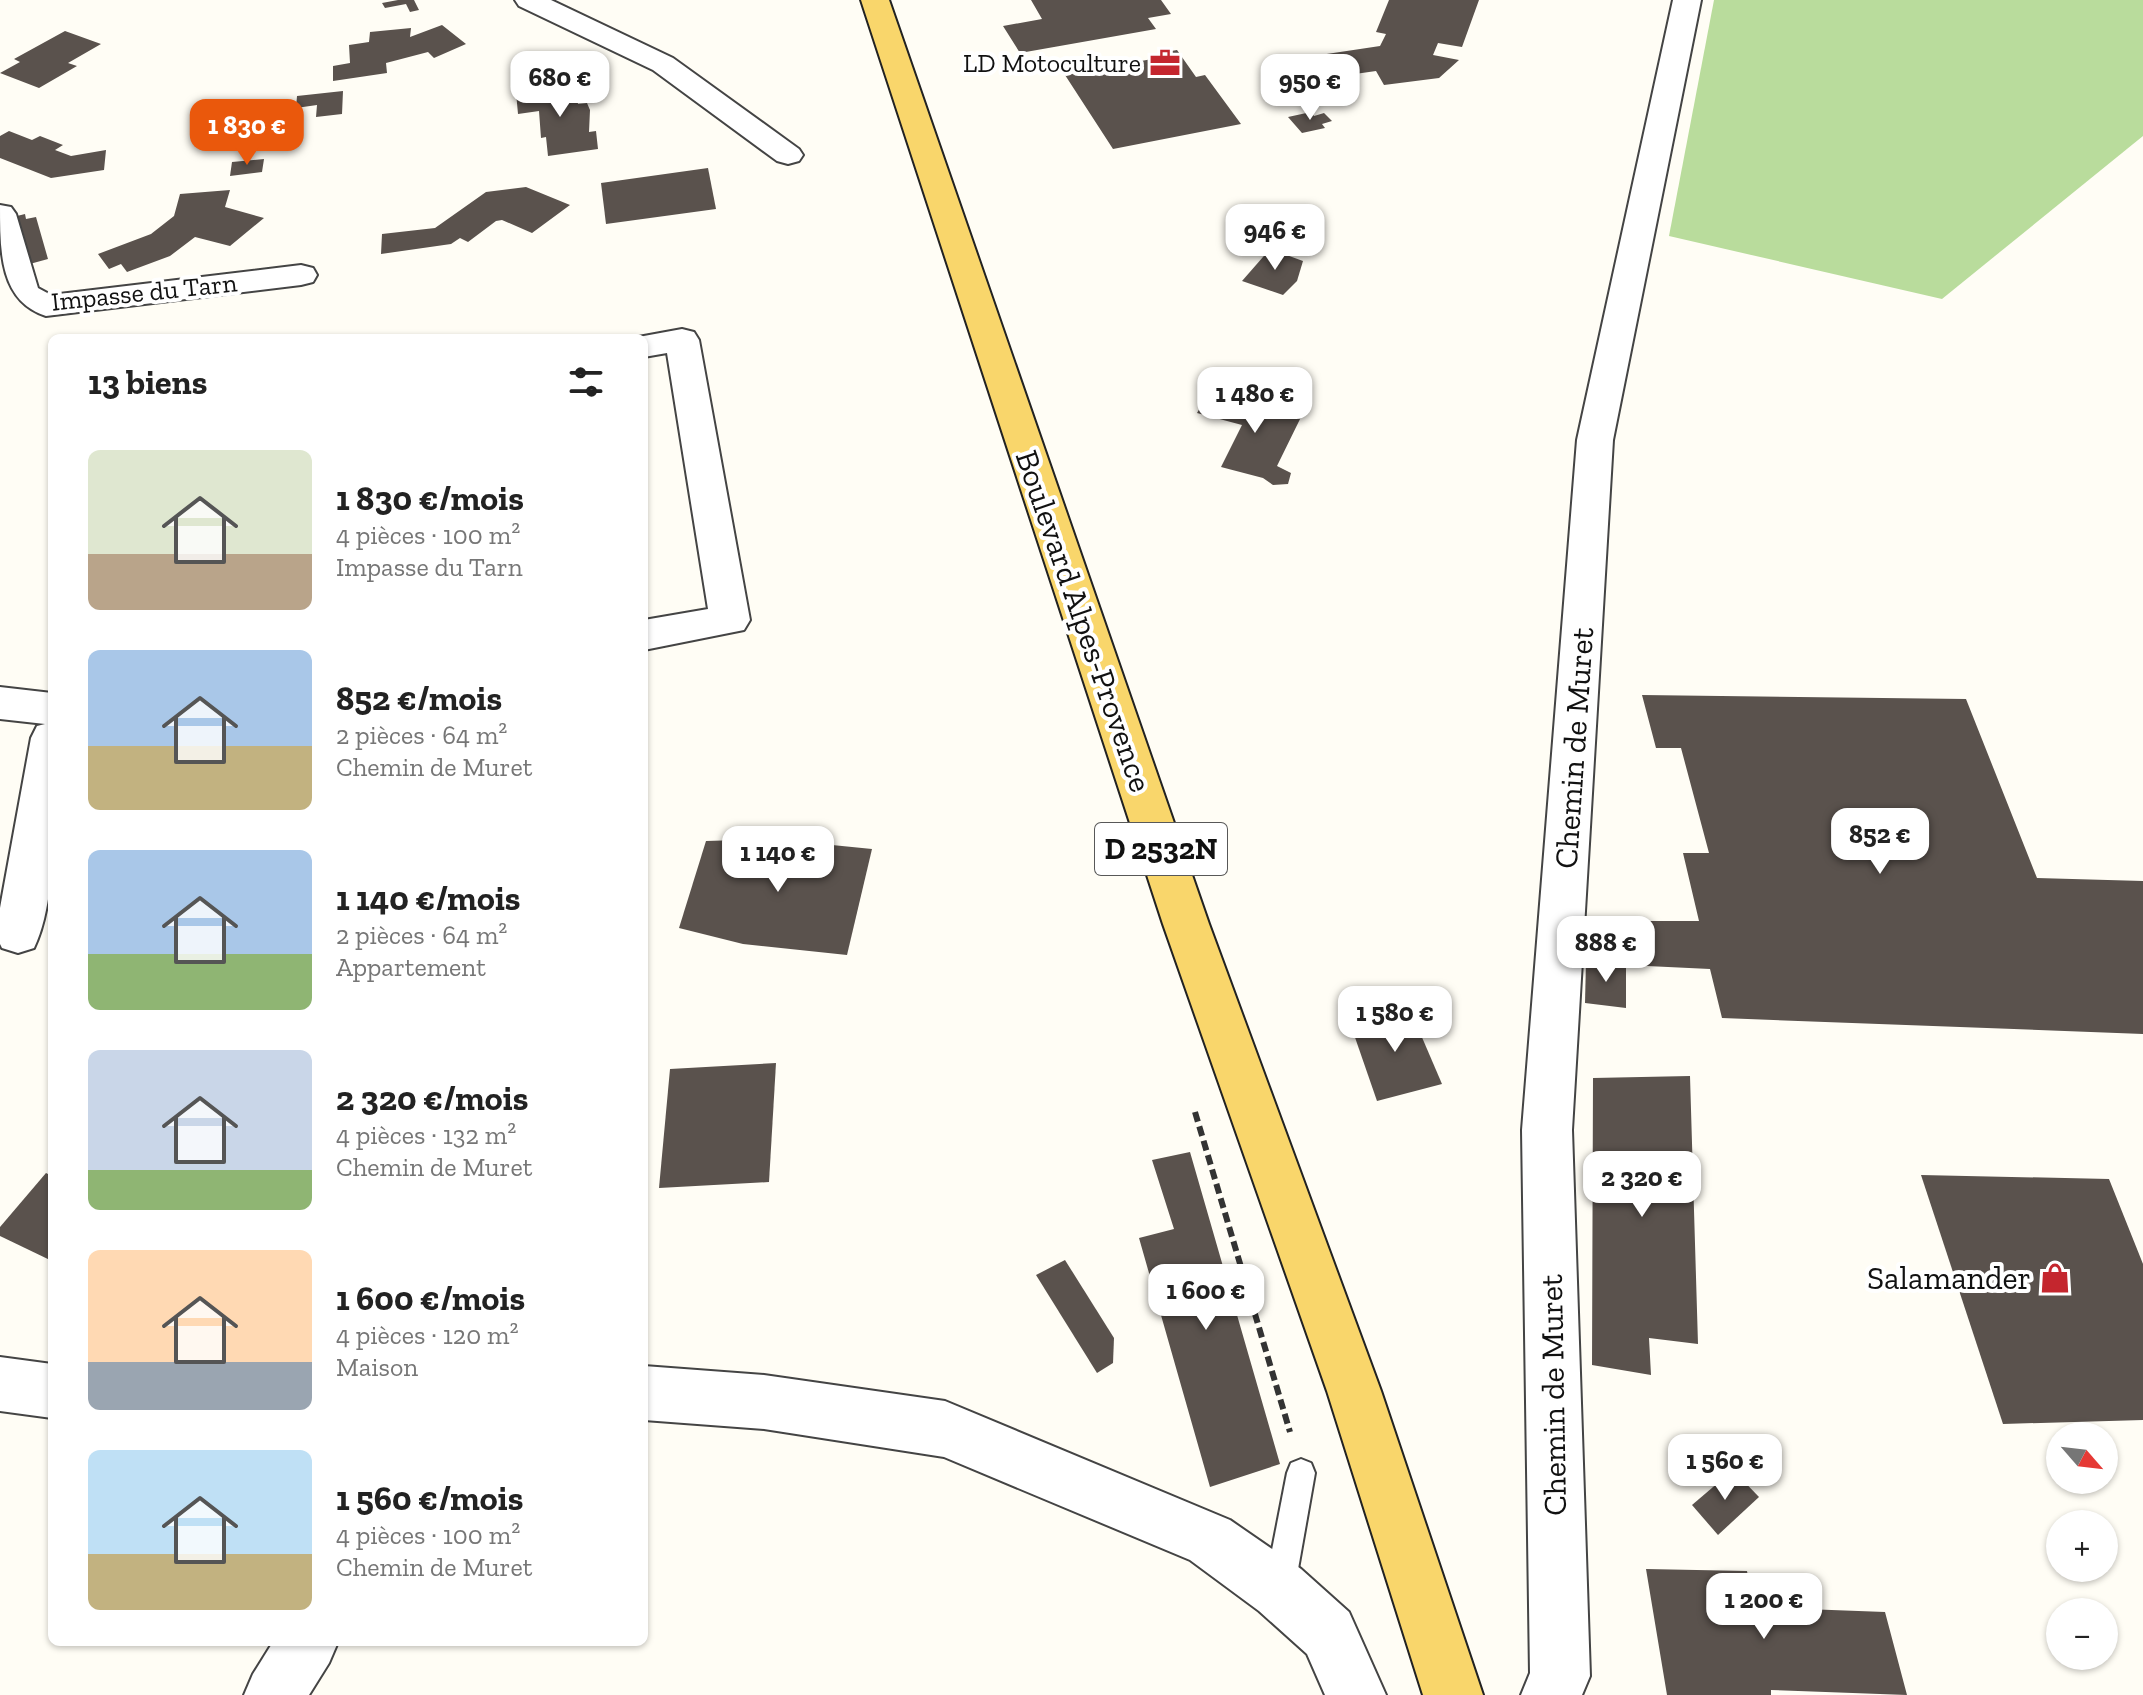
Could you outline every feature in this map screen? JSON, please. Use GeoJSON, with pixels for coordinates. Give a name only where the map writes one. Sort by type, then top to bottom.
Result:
{"type":"FeatureCollection","features":[{"type":"Feature","properties":{"kind":"main road","name":"Boulevard Alpes-Provence"},"geometry":{"type":"LineString","coordinates":[[875,0],[1186,924],[1354,1391],[1453,1695]]}},
{"type":"Feature","properties":{"kind":"street"},"geometry":{"type":"LineString","coordinates":[[529,0],[663,64],[788,155]]}},
{"type":"Feature","properties":{"kind":"street","name":"Chemin de Muret"},"geometry":{"type":"LineString","coordinates":[[1551,1695],[1560,1676],[1547,1130],[1595,440],[1687,0]]}},
{"type":"Feature","properties":{"kind":"street","name":"Impasse du Tarn"},"geometry":{"type":"LineString","coordinates":[[0,214],[23,293],[46,306],[301,275]]}},
{"type":"Feature","properties":{"kind":"street"},"geometry":{"type":"LineString","coordinates":[[648,345],[682,340],[730,620],[648,634]]}},
{"type":"Feature","properties":{"kind":"street"},"geometry":{"type":"LineString","coordinates":[[0,703],[48,709]]}},
{"type":"Feature","properties":{"kind":"street"},"geometry":{"type":"LineString","coordinates":[[18,934],[48,761]]}},
{"type":"Feature","properties":{"kind":"street"},"geometry":{"type":"LineString","coordinates":[[0,1384],[48,1390]]}},
{"type":"Feature","properties":{"kind":"street"},"geometry":{"type":"LineString","coordinates":[[648,1393],[764,1402],[945,1429],[1210,1540],[1280,1590],[1328,1633],[1356,1695]]}},
{"type":"Feature","properties":{"kind":"street"},"geometry":{"type":"LineString","coordinates":[[274,1695],[305,1646]]}},
{"type":"Feature","properties":{"kind":"lane"},"geometry":{"type":"LineString","coordinates":[[1280,1590],[1301,1473]]}},
{"type":"Feature","properties":{"kind":"path"},"geometry":{"type":"LineString","coordinates":[[1193,1106],[1301,1473]]}},
{"type":"Feature","properties":{"kind":"green space"},"geometry":{"type":"Polygon","coordinates":[[[1714,0],[2143,0],[2143,136],[1942,299],[1669,236],[1714,0]]]}},
{"type":"Feature","properties":{"kind":"building"},"geometry":{"type":"Polygon","coordinates":[[[414,0],[419,10],[410,12],[406,4],[385,8],[382,3],[414,0]]]}},
{"type":"Feature","properties":{"kind":"building"},"geometry":{"type":"Polygon","coordinates":[[[1031,0],[1161,0],[1171,14],[1148,18],[1156,29],[1020,53],[1003,26],[1042,19],[1031,0]]]}},
{"type":"Feature","properties":{"kind":"building"},"geometry":{"type":"Polygon","coordinates":[[[1389,0],[1479,0],[1462,47],[1438,43],[1433,55],[1459,60],[1439,78],[1384,85],[1376,71],[1334,77],[1320,55],[1380,46],[1386,34],[1376,32],[1389,0]]]}},
{"type":"Feature","properties":{"kind":"building"},"geometry":{"type":"Polygon","coordinates":[[[442,25],[466,44],[434,58],[428,52],[386,63],[387,73],[333,81],[333,66],[350,63],[349,45],[369,42],[370,32],[411,28],[410,37],[442,25]]]}},
{"type":"Feature","properties":{"kind":"building"},"geometry":{"type":"Polygon","coordinates":[[[65,31],[101,44],[68,63],[77,66],[39,88],[0,73],[20,62],[14,59],[65,31]]]}},
{"type":"Feature","properties":{"kind":"building"},"geometry":{"type":"Polygon","coordinates":[[[1177,50],[1196,77],[1205,75],[1241,124],[1113,149],[1065,75],[1152,59],[1149,55],[1177,50]]]}},
{"type":"Feature","properties":{"kind":"building"},"geometry":{"type":"Polygon","coordinates":[[[575,84],[578,104],[587,103],[590,110],[589,132],[596,131],[598,149],[548,156],[546,137],[541,138],[539,111],[518,114],[516,92],[575,84]]]}},
{"type":"Feature","properties":{"kind":"building"},"geometry":{"type":"Polygon","coordinates":[[[343,91],[342,114],[316,117],[317,105],[296,108],[297,96],[343,91]]]}},
{"type":"Feature","properties":{"kind":"building"},"geometry":{"type":"Polygon","coordinates":[[[1311,112],[1314,116],[1324,113],[1332,121],[1322,124],[1325,128],[1302,133],[1288,117],[1311,112]]]}},
{"type":"Feature","properties":{"kind":"building"},"geometry":{"type":"Polygon","coordinates":[[[9,131],[32,140],[40,136],[63,145],[55,150],[71,156],[106,150],[104,170],[51,178],[0,158],[0,136],[9,131]]]}},
{"type":"Feature","properties":{"kind":"building"},"geometry":{"type":"Polygon","coordinates":[[[264,159],[262,172],[230,176],[232,162],[264,159]]]}},
{"type":"Feature","properties":{"kind":"building"},"geometry":{"type":"Polygon","coordinates":[[[708,168],[716,209],[606,224],[601,183],[708,168]]]}},
{"type":"Feature","properties":{"kind":"building"},"geometry":{"type":"Polygon","coordinates":[[[526,187],[570,205],[532,233],[502,220],[496,221],[468,242],[460,238],[451,244],[381,254],[382,234],[435,228],[486,192],[526,187]]]}},
{"type":"Feature","properties":{"kind":"building"},"geometry":{"type":"Polygon","coordinates":[[[230,190],[225,207],[264,218],[230,246],[195,237],[170,256],[127,272],[121,264],[109,269],[98,254],[151,234],[174,216],[180,194],[230,190]]]}},
{"type":"Feature","properties":{"kind":"building"},"geometry":{"type":"Polygon","coordinates":[[[25,214],[26,219],[36,217],[48,259],[26,265],[13,217],[25,214]]]}},
{"type":"Feature","properties":{"kind":"building"},"geometry":{"type":"Polygon","coordinates":[[[1270,249],[1303,261],[1297,281],[1283,295],[1242,281],[1270,249]]]}},
{"type":"Feature","properties":{"kind":"building"},"geometry":{"type":"Polygon","coordinates":[[[1210,391],[1303,413],[1277,466],[1291,473],[1288,484],[1273,485],[1263,478],[1221,467],[1242,425],[1197,413],[1210,391]]]}},
{"type":"Feature","properties":{"kind":"building"},"geometry":{"type":"Polygon","coordinates":[[[1642,695],[1966,699],[2037,878],[2143,881],[2143,1034],[1722,1018],[1710,969],[1626,965],[1617,921],[1699,921],[1683,853],[1709,853],[1681,748],[1656,748],[1642,695]]]}},
{"type":"Feature","properties":{"kind":"building"},"geometry":{"type":"Polygon","coordinates":[[[772,839],[872,849],[847,955],[743,944],[679,928],[706,841],[772,839]]]}},
{"type":"Feature","properties":{"kind":"building"},"geometry":{"type":"Polygon","coordinates":[[[1586,961],[1626,965],[1626,1008],[1585,1003],[1586,961]]]}},
{"type":"Feature","properties":{"kind":"building"},"geometry":{"type":"Polygon","coordinates":[[[1409,1007],[1442,1084],[1377,1101],[1350,1023],[1409,1007]]]}},
{"type":"Feature","properties":{"kind":"building"},"geometry":{"type":"Polygon","coordinates":[[[776,1063],[769,1182],[659,1188],[670,1069],[776,1063]]]}},
{"type":"Feature","properties":{"kind":"building"},"geometry":{"type":"Polygon","coordinates":[[[1690,1076],[1698,1344],[1649,1338],[1651,1375],[1592,1365],[1593,1078],[1690,1076]]]}},
{"type":"Feature","properties":{"kind":"building"},"geometry":{"type":"Polygon","coordinates":[[[1190,1152],[1280,1464],[1210,1487],[1139,1238],[1174,1229],[1152,1160],[1190,1152]]]}},
{"type":"Feature","properties":{"kind":"building"},"geometry":{"type":"Polygon","coordinates":[[[48,1174],[48,1259],[0,1236],[0,1227],[48,1174]]]}},
{"type":"Feature","properties":{"kind":"building"},"geometry":{"type":"Polygon","coordinates":[[[1921,1175],[2109,1179],[2143,1264],[2143,1420],[2003,1424],[1921,1175]]]}},
{"type":"Feature","properties":{"kind":"building"},"geometry":{"type":"Polygon","coordinates":[[[1065,1260],[1114,1338],[1113,1363],[1097,1373],[1036,1275],[1065,1260]]]}},
{"type":"Feature","properties":{"kind":"building"},"geometry":{"type":"Polygon","coordinates":[[[1733,1470],[1759,1497],[1718,1535],[1692,1505],[1733,1470]]]}},
{"type":"Feature","properties":{"kind":"building"},"geometry":{"type":"Polygon","coordinates":[[[1646,1569],[1747,1571],[1754,1607],[1885,1612],[1907,1695],[1771,1690],[1771,1695],[1667,1695],[1646,1569]]]}},
{"type":"Feature","properties":{"kind":"place","name":"LD Motoculture"},"geometry":{"type":"Point","coordinates":[1165,63]}},
{"type":"Feature","properties":{"kind":"place","name":"Salamander"},"geometry":{"type":"Point","coordinates":[2055,1278]}}]}
